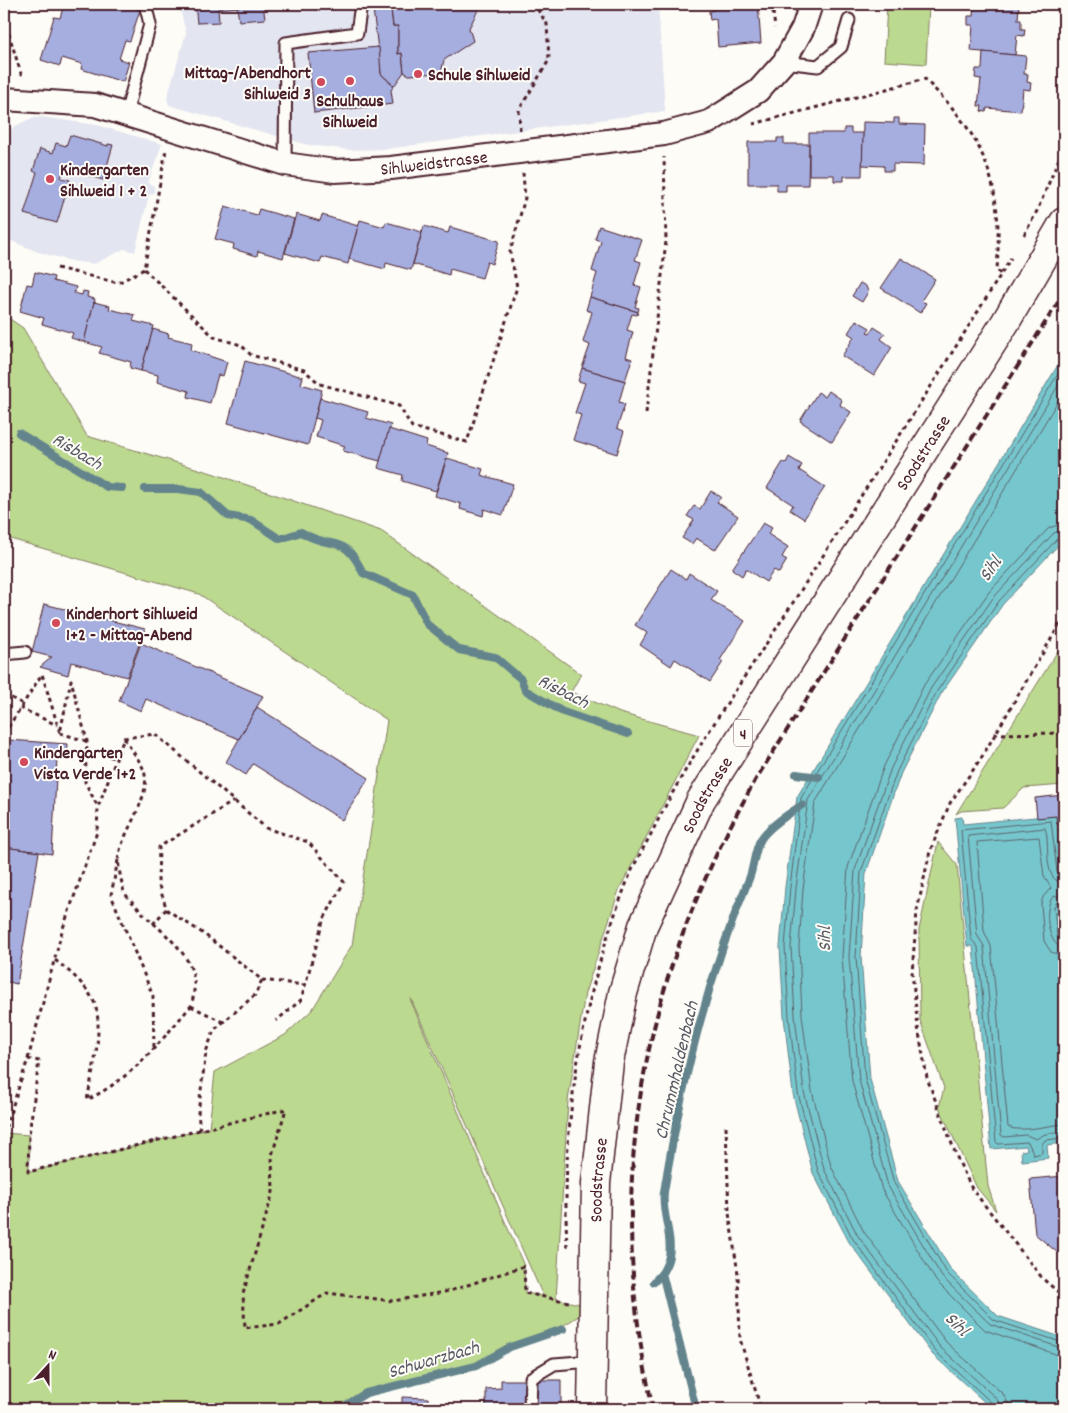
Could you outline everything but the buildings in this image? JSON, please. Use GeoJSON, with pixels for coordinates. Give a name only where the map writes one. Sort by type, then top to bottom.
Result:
{"type":"FeatureCollection","features":[{"type":"Feature","properties":{"kind":"main road","name":"Soodstrasse"},"geometry":{"type":"LineString","coordinates":[[592,1360],[596,1183],[609,1062],[623,993],[643,926],[701,800],[1005,323],[1064,222]]}},
{"type":"Feature","properties":{"kind":"main road","name":"4"},"geometry":{"type":"LineString","coordinates":[[592,1360],[592,1409]]}},
{"type":"Feature","properties":{"kind":"street","name":"Sihlweidstrasse"},"geometry":{"type":"LineString","coordinates":[[4,100],[95,105],[285,164],[335,171],[391,168],[664,134],[709,122],[758,91],[784,62],[803,28],[811,4]]}},
{"type":"Feature","properties":{"kind":"lane"},"geometry":{"type":"LineString","coordinates":[[126,114],[150,24],[145,4]]}},
{"type":"Feature","properties":{"kind":"lane"},"geometry":{"type":"LineString","coordinates":[[285,164],[286,43],[357,34],[361,4]]}},
{"type":"Feature","properties":{"kind":"lane"},"geometry":{"type":"LineString","coordinates":[[784,62],[818,66],[841,47],[849,20]]}},
{"type":"Feature","properties":{"kind":"lane"},"geometry":{"type":"LineString","coordinates":[[4,654],[25,652]]}},
{"type":"Feature","properties":{"kind":"lane"},"geometry":{"type":"LineString","coordinates":[[530,1409],[531,1378],[554,1364],[592,1360]]}},
{"type":"Feature","properties":{"kind":"path"},"geometry":{"type":"LineString","coordinates":[[144,269],[214,337],[241,345],[251,355],[304,370],[320,384],[399,406],[412,427],[467,442],[517,287],[510,252],[525,198],[520,110],[549,60],[547,24],[534,4]]}},
{"type":"Feature","properties":{"kind":"path"},"geometry":{"type":"LineString","coordinates":[[772,4],[775,34]]}},
{"type":"Feature","properties":{"kind":"path"},"geometry":{"type":"LineString","coordinates":[[4,18],[22,80]]}},
{"type":"Feature","properties":{"kind":"path"},"geometry":{"type":"LineString","coordinates":[[750,124],[925,79],[962,119],[984,154],[997,200],[997,268],[1000,274]]}},
{"type":"Feature","properties":{"kind":"path"},"geometry":{"type":"LineString","coordinates":[[144,269],[170,127]]}},
{"type":"Feature","properties":{"kind":"path"},"geometry":{"type":"LineString","coordinates":[[646,413],[666,241],[664,134]]}},
{"type":"Feature","properties":{"kind":"path"},"geometry":{"type":"LineString","coordinates":[[57,268],[118,283],[144,269]]}},
{"type":"Feature","properties":{"kind":"path"},"geometry":{"type":"LineString","coordinates":[[1064,616],[980,760],[950,803],[930,851],[917,910],[912,972],[918,1027],[927,1078],[958,1160],[972,1190],[1043,1279],[1064,1297]]}},
{"type":"Feature","properties":{"kind":"path"},"geometry":{"type":"LineString","coordinates":[[4,734],[42,674],[60,733]]}},
{"type":"Feature","properties":{"kind":"path"},"geometry":{"type":"LineString","coordinates":[[60,733],[71,680],[87,741],[85,782],[98,807]]}},
{"type":"Feature","properties":{"kind":"path"},"geometry":{"type":"LineString","coordinates":[[4,694],[23,704]]}},
{"type":"Feature","properties":{"kind":"path"},"geometry":{"type":"LineString","coordinates":[[20,708],[58,725]]}},
{"type":"Feature","properties":{"kind":"path"},"geometry":{"type":"LineString","coordinates":[[60,733],[87,741]]}},
{"type":"Feature","properties":{"kind":"path"},"geometry":{"type":"LineString","coordinates":[[994,734],[1064,733]]}},
{"type":"Feature","properties":{"kind":"path"},"geometry":{"type":"LineString","coordinates":[[124,738],[155,734],[266,828],[308,842],[344,882],[323,921],[301,1000],[276,1021]]}},
{"type":"Feature","properties":{"kind":"path"},"geometry":{"type":"LineString","coordinates":[[4,1126],[6,1126],[28,1059],[62,931],[97,832],[98,807],[124,738]]}},
{"type":"Feature","properties":{"kind":"path"},"geometry":{"type":"LineString","coordinates":[[124,738],[143,769],[144,796],[130,823],[119,856],[111,895],[153,996],[154,1048]]}},
{"type":"Feature","properties":{"kind":"path"},"geometry":{"type":"LineString","coordinates":[[86,750],[115,758]]}},
{"type":"Feature","properties":{"kind":"path"},"geometry":{"type":"LineString","coordinates":[[234,801],[159,847],[158,883],[166,908],[204,934],[262,980],[305,985]]}},
{"type":"Feature","properties":{"kind":"path"},"geometry":{"type":"LineString","coordinates":[[55,960],[77,977],[94,1000],[98,1028],[97,1046],[87,1100],[110,1089],[134,1071],[191,1006],[195,994],[193,970],[178,945],[153,924],[123,891],[119,856]]}},
{"type":"Feature","properties":{"kind":"path"},"geometry":{"type":"LineString","coordinates":[[153,924],[166,908]]}},
{"type":"Feature","properties":{"kind":"path"},"geometry":{"type":"LineString","coordinates":[[200,1130],[198,1113],[206,1052],[214,1030],[255,995],[262,980]]}},
{"type":"Feature","properties":{"kind":"path"},"geometry":{"type":"LineString","coordinates":[[191,1006],[223,1022]]}},
{"type":"Feature","properties":{"kind":"path"},"geometry":{"type":"LineString","coordinates":[[28,1059],[39,1061],[29,1135],[28,1172],[286,1109],[272,1155],[273,1192],[243,1294],[245,1328],[280,1324],[327,1294],[393,1301],[450,1292],[524,1266],[525,1293],[570,1302]]}},
{"type":"Feature","properties":{"kind":"path"},"geometry":{"type":"LineString","coordinates":[[726,1126],[729,1214],[738,1274],[740,1339],[761,1409]]}},
{"type":"Feature","properties":{"kind":"shaded area","name":"Schule Sihlweid"},"geometry":{"type":"Polygon","coordinates":[[[179,4],[658,4],[665,111],[386,149],[350,150],[308,145],[169,105],[167,98],[186,33],[179,4]]]}},
{"type":"Feature","properties":{"kind":"shaded area"},"geometry":{"type":"Polygon","coordinates":[[[41,117],[97,125],[162,144],[148,183],[154,186],[154,193],[149,195],[135,252],[124,249],[94,264],[71,261],[38,252],[4,238],[5,143],[13,127],[30,119],[41,117]]]}},
{"type":"Feature","properties":{"kind":"green space"},"geometry":{"type":"Polygon","coordinates":[[[887,4],[929,4],[926,64],[884,61],[887,4]]]}},
{"type":"Feature","properties":{"kind":"green space"},"geometry":{"type":"Polygon","coordinates":[[[4,315],[23,328],[87,436],[212,473],[381,531],[581,674],[571,692],[620,713],[699,735],[619,890],[585,993],[568,1101],[556,1299],[593,1307],[561,1327],[461,1370],[357,1395],[336,1409],[4,1409],[4,1133],[29,1135],[29,1172],[209,1128],[215,1072],[285,1035],[312,1010],[352,945],[387,720],[199,594],[4,537],[4,315]],[[411,999],[524,1266],[525,1293],[543,1296],[411,999]]]}},
{"type":"Feature","properties":{"kind":"green space"},"geometry":{"type":"Polygon","coordinates":[[[1064,641],[1064,785],[1024,788],[1003,808],[961,811],[956,814],[1064,641]]]}},
{"type":"Feature","properties":{"kind":"green space"},"geometry":{"type":"Polygon","coordinates":[[[938,842],[957,865],[988,1186],[996,1211],[977,1188],[939,1107],[944,1088],[920,1020],[919,930],[938,842]]]}},
{"type":"Feature","properties":{"kind":"water","name":"Sihl"},"geometry":{"type":"Polygon","coordinates":[[[1064,355],[1064,539],[1003,604],[941,694],[901,773],[866,873],[861,957],[870,1079],[898,1181],[951,1270],[998,1316],[1064,1338],[1064,1409],[992,1409],[932,1354],[849,1242],[813,1173],[793,1094],[784,1017],[780,947],[785,887],[797,797],[1064,355]]]}},
{"type":"Feature","properties":{"kind":"water"},"geometry":{"type":"Polygon","coordinates":[[[1056,815],[1064,897],[1064,905],[1059,906],[1064,963],[1064,1143],[1047,1145],[1048,1158],[1022,1161],[1021,1151],[1027,1150],[1026,1146],[991,1149],[973,946],[967,946],[955,818],[962,817],[963,824],[1056,815]]]}},
{"type":"Feature","properties":{"kind":"waterway","name":"Risbach"},"geometry":{"type":"LineString","coordinates":[[19,433],[107,487],[122,488]]}},
{"type":"Feature","properties":{"kind":"waterway","name":"Risbach"},"geometry":{"type":"LineString","coordinates":[[145,489],[178,489],[201,492],[228,516],[251,520],[280,539],[301,532],[312,538],[343,547],[356,560],[363,573],[413,595],[427,624],[459,650],[495,657],[521,679],[525,690],[563,712],[628,734]]}},
{"type":"Feature","properties":{"kind":"waterway","name":"Risbach"},"geometry":{"type":"LineString","coordinates":[[796,774],[819,777]]}},
{"type":"Feature","properties":{"kind":"waterway","name":"Chrummhaldenbach"},"geometry":{"type":"LineString","coordinates":[[696,1409],[662,1273],[668,1260],[670,1248],[664,1208],[664,1192],[671,1152],[697,1032],[720,955],[751,874],[755,853],[764,834],[802,805]]}},
{"type":"Feature","properties":{"kind":"waterway","name":"Schwarzbach"},"geometry":{"type":"LineString","coordinates":[[654,1282],[662,1273]]}},
{"type":"Feature","properties":{"kind":"waterway","name":"Schwarzbach"},"geometry":{"type":"LineString","coordinates":[[340,1409],[366,1393],[476,1366],[510,1347],[563,1329]]}},
{"type":"Feature","properties":{"kind":"railway"},"geometry":{"type":"LineString","coordinates":[[653,1409],[638,1325],[631,1243],[633,1163],[642,1084],[659,1007],[684,930],[716,854],[756,779],[1064,293]]}},
{"type":"Feature","properties":{"kind":"place","name":"Schule Sihlweid"},"geometry":{"type":"Point","coordinates":[418,74]}},
{"type":"Feature","properties":{"kind":"place","name":"Schulhaus Sihlweid"},"geometry":{"type":"Point","coordinates":[350,81]}},
{"type":"Feature","properties":{"kind":"place","name":"Mittag-/Abendhort Sihlweid 3"},"geometry":{"type":"Point","coordinates":[321,82]}},
{"type":"Feature","properties":{"kind":"place","name":"Kindergarten Sihlweid 1 + 2"},"geometry":{"type":"Point","coordinates":[50,179]}},
{"type":"Feature","properties":{"kind":"place","name":"Kinderhort Sihlweid 1+2 - Mittag-Abend"},"geometry":{"type":"Point","coordinates":[56,623]}},
{"type":"Feature","properties":{"kind":"place","name":"Kindergarten Vista Verde 1+2"},"geometry":{"type":"Point","coordinates":[24,762]}}]}
